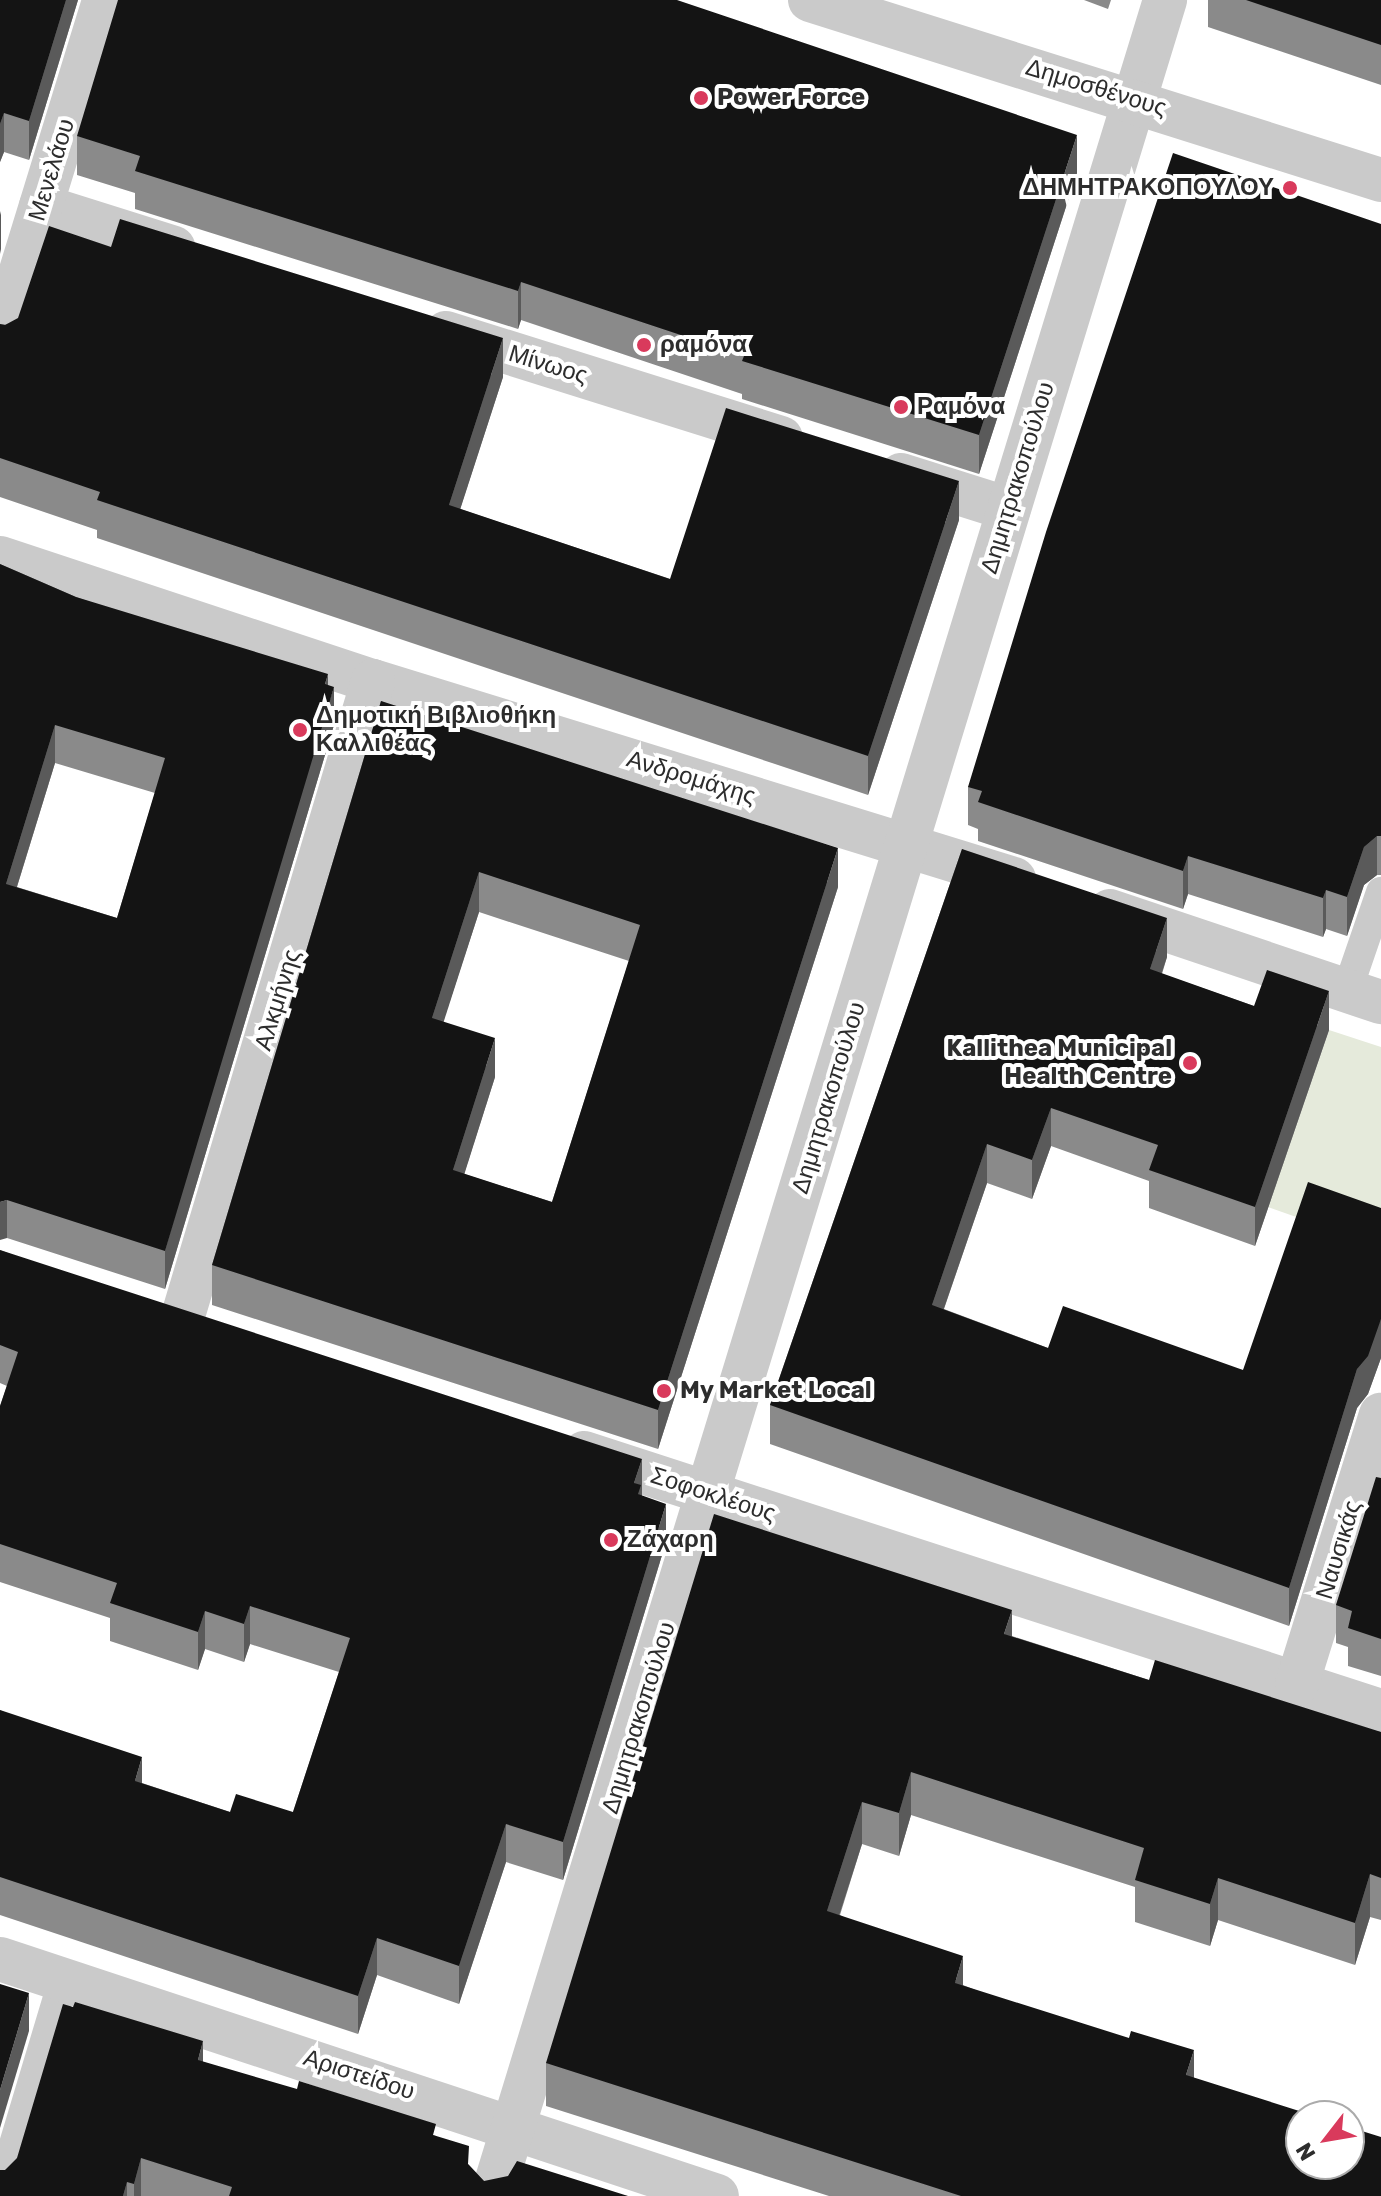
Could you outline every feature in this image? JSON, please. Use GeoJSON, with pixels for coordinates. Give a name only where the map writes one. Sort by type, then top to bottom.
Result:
{"type":"FeatureCollection","features":[{"type":"Feature","properties":{"kind":"street","name":"Μενελάου"},"geometry":{"type":"LineString","coordinates":[[0,339],[104,0]]}},
{"type":"Feature","properties":{"kind":"street","name":"Δημοσθένους"},"geometry":{"type":"LineString","coordinates":[[810,0],[1135,99],[1381,180]]}},
{"type":"Feature","properties":{"kind":"street","name":"Δημητρακοπούλου"},"geometry":{"type":"LineString","coordinates":[[492,2196],[1165,0]]}},
{"type":"Feature","properties":{"kind":"street"},"geometry":{"type":"LineString","coordinates":[[41,206],[207,258]]}},
{"type":"Feature","properties":{"kind":"street","name":"Μίνωος"},"geometry":{"type":"LineString","coordinates":[[404,320],[1009,509]]}},
{"type":"Feature","properties":{"kind":"street","name":"Ανδρομάχης"},"geometry":{"type":"LineString","coordinates":[[0,558],[373,681],[907,843],[1364,996]]}},
{"type":"Feature","properties":{"kind":"street","name":"Αλκμήνης"},"geometry":{"type":"LineString","coordinates":[[182,1319],[373,681]]}},
{"type":"Feature","properties":{"kind":"street"},"geometry":{"type":"LineString","coordinates":[[137,1305],[227,1334]]}},
{"type":"Feature","properties":{"kind":"street","name":"Ναυσικάς"},"geometry":{"type":"LineString","coordinates":[[1297,1684],[1381,1415]]}},
{"type":"Feature","properties":{"kind":"street","name":"Σοφοκλέους"},"geometry":{"type":"LineString","coordinates":[[543,1439],[1381,1711]]}},
{"type":"Feature","properties":{"kind":"street","name":"Αριστείδου"},"geometry":{"type":"LineString","coordinates":[[0,1959],[64,1977],[717,2196]]}},
{"type":"Feature","properties":{"kind":"lane"},"geometry":{"type":"LineString","coordinates":[[1364,996],[1381,892]]}},
{"type":"Feature","properties":{"kind":"lane"},"geometry":{"type":"LineString","coordinates":[[0,2191],[64,1977]]}},
{"type":"Feature","properties":{"kind":"shaded area"},"geometry":{"type":"Polygon","coordinates":[[[1329,1030],[1381,1047],[1381,1247],[1268,1207],[1329,1030]]]}},
{"type":"Feature","properties":{"kind":"building"},"geometry":{"type":"Polygon","coordinates":[[[0,0],[66,0],[29,121],[4,113],[0,124],[0,0]]]}},
{"type":"Feature","properties":{"kind":"building"},"geometry":{"type":"Polygon","coordinates":[[[118,0],[677,0],[1077,135],[979,435],[742,361],[744,356],[521,282],[518,291],[135,171],[140,156],[77,136],[118,0]]]}},
{"type":"Feature","properties":{"kind":"building"},"geometry":{"type":"Polygon","coordinates":[[[1246,0],[1381,0],[1381,45],[1246,0]]]}},
{"type":"Feature","properties":{"kind":"building"},"geometry":{"type":"Polygon","coordinates":[[[1173,153],[1381,224],[1381,836],[1364,847],[1347,897],[1326,890],[1323,898],[1188,856],[1183,871],[978,802],[982,791],[968,787],[1046,532],[1173,153]]]}},
{"type":"Feature","properties":{"kind":"building"},"geometry":{"type":"Polygon","coordinates":[[[120,219],[503,338],[449,505],[670,579],[726,408],[959,481],[868,756],[97,500],[100,492],[0,458],[0,324],[5,325],[18,318],[49,226],[111,247],[120,219]]]}},
{"type":"Feature","properties":{"kind":"building"},"geometry":{"type":"Polygon","coordinates":[[[0,564],[76,597],[328,674],[325,684],[334,687],[165,1251],[7,1200],[0,1202],[0,564]],[[55,725],[6,884],[117,918],[165,758],[55,725]]]}},
{"type":"Feature","properties":{"kind":"building"},"geometry":{"type":"Polygon","coordinates":[[[381,701],[838,848],[658,1410],[212,1265],[381,701]],[[479,872],[432,1018],[495,1038],[453,1170],[552,1202],[640,925],[479,872]]]}},
{"type":"Feature","properties":{"kind":"building"},"geometry":{"type":"Polygon","coordinates":[[[962,849],[1167,918],[1150,969],[1254,1006],[1267,970],[1329,991],[1255,1207],[1149,1170],[1158,1145],[1051,1108],[1032,1160],[987,1144],[932,1305],[1048,1348],[1063,1306],[1243,1370],[1308,1182],[1381,1208],[1381,1319],[1368,1356],[1357,1369],[1289,1588],[770,1405],[962,849]]]}},
{"type":"Feature","properties":{"kind":"building"},"geometry":{"type":"Polygon","coordinates":[[[0,1250],[642,1459],[634,1483],[641,1485],[638,1494],[666,1504],[563,1842],[506,1824],[459,1966],[377,1938],[358,1996],[0,1877],[0,1710],[142,1757],[135,1781],[230,1812],[236,1794],[293,1812],[350,1638],[250,1606],[244,1624],[205,1611],[198,1632],[110,1603],[117,1583],[0,1544],[0,1406],[18,1352],[0,1345],[0,1250]]]}},
{"type":"Feature","properties":{"kind":"building"},"geometry":{"type":"Polygon","coordinates":[[[1376,1477],[1381,1478],[1381,1639],[1348,1628],[1352,1611],[1336,1605],[1376,1477]]]}},
{"type":"Feature","properties":{"kind":"building"},"geometry":{"type":"Polygon","coordinates":[[[714,1514],[1012,1610],[1004,1634],[1149,1680],[1155,1660],[1381,1732],[1381,1878],[1370,1874],[1355,1923],[1218,1878],[1210,1904],[1135,1880],[1144,1848],[911,1772],[899,1813],[862,1802],[827,1911],[963,1956],[955,1983],[1129,2038],[1131,2031],[1194,2050],[1186,2075],[1285,2106],[1285,2180],[1365,2180],[1365,2132],[1381,2137],[1381,2196],[961,2196],[546,2063],[714,1514]]]}},
{"type":"Feature","properties":{"kind":"building"},"geometry":{"type":"Polygon","coordinates":[[[0,1984],[29,1993],[0,2090],[0,1984]]]}},
{"type":"Feature","properties":{"kind":"building"},"geometry":{"type":"Polygon","coordinates":[[[75,2002],[203,2041],[198,2060],[297,2089],[299,2081],[436,2124],[433,2135],[469,2146],[468,2164],[484,2181],[508,2176],[517,2161],[628,2196],[229,2196],[232,2187],[141,2158],[134,2184],[127,2182],[123,2196],[0,2196],[0,2170],[5,2170],[17,2158],[63,2004],[73,2007],[75,2002]]]}},
{"type":"Feature","properties":{"kind":"place","name":"Power Force"},"geometry":{"type":"Point","coordinates":[701,98]}},
{"type":"Feature","properties":{"kind":"place","name":"ΔΗΜΗΤΡΑΚΟΠΟΥΛΟΥ"},"geometry":{"type":"Point","coordinates":[1290,188]}},
{"type":"Feature","properties":{"kind":"place","name":"ραμόνα"},"geometry":{"type":"Point","coordinates":[644,345]}},
{"type":"Feature","properties":{"kind":"place","name":"Ραμόνα"},"geometry":{"type":"Point","coordinates":[901,407]}},
{"type":"Feature","properties":{"kind":"place","name":"Δημοτική Βιβλιοθήκη Καλλιθέας"},"geometry":{"type":"Point","coordinates":[300,730]}},
{"type":"Feature","properties":{"kind":"place","name":"Kallithea Municipal Health Centre"},"geometry":{"type":"Point","coordinates":[1190,1063]}},
{"type":"Feature","properties":{"kind":"place","name":"My Market Local"},"geometry":{"type":"Point","coordinates":[664,1391]}},
{"type":"Feature","properties":{"kind":"place","name":"Ζάχαρη"},"geometry":{"type":"Point","coordinates":[611,1540]}}]}
